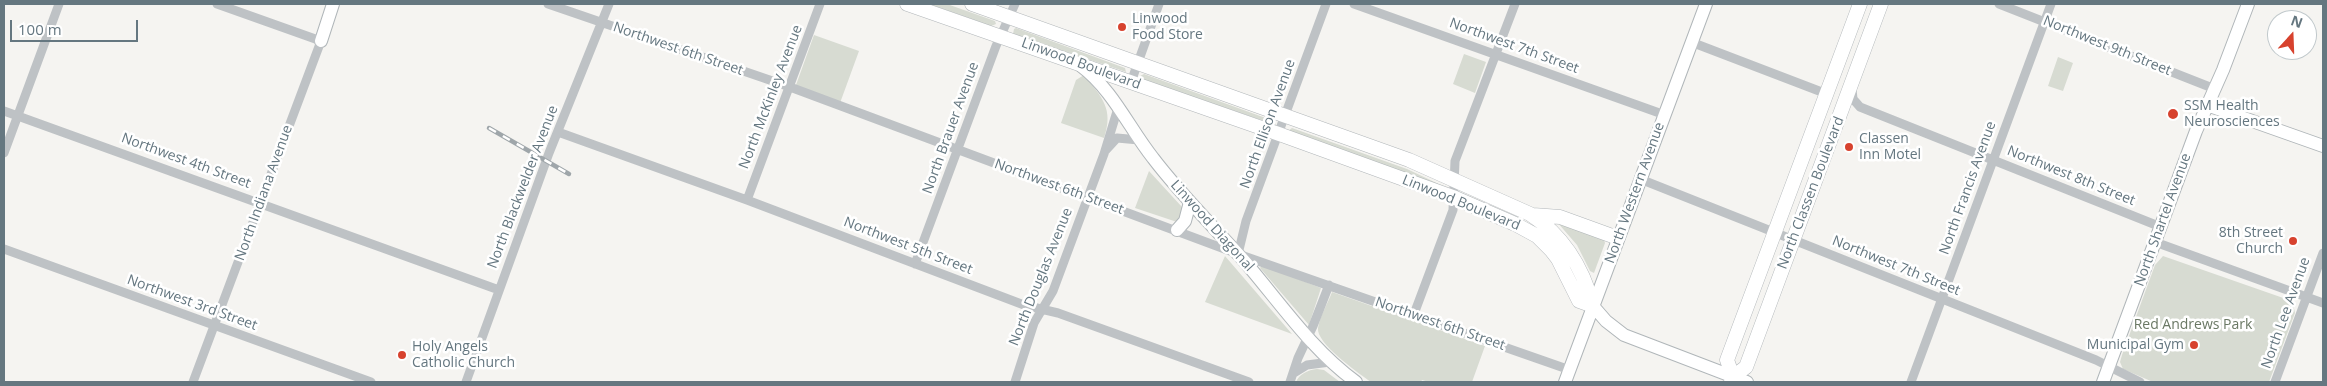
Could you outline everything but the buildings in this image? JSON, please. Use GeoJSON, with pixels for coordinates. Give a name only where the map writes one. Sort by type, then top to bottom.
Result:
{"type":"FeatureCollection","features":[{"type":"Feature","properties":{"kind":"main road","name":"North Indiana Avenue"},"geometry":{"type":"LineString","coordinates":[[320,41],[333,4]]}},
{"type":"Feature","properties":{"kind":"main road","name":"Linwood Boulevard"},"geometry":{"type":"LineString","coordinates":[[908,4],[1279,134],[1453,197],[1516,224],[1537,236],[1558,259],[1578,301],[1593,306]]}},
{"type":"Feature","properties":{"kind":"main road","name":"Linwood Boulevard"},"geometry":{"type":"LineString","coordinates":[[972,4],[1410,160],[1530,214],[1545,224],[1566,246],[1587,284],[1593,306]]}},
{"type":"Feature","properties":{"kind":"main road","name":"North Western Avenue"},"geometry":{"type":"LineString","coordinates":[[1565,382],[1706,4]]}},
{"type":"Feature","properties":{"kind":"main road","name":"North Classen Boulevard"},"geometry":{"type":"LineString","coordinates":[[1732,380],[1728,360],[1860,4]]}},
{"type":"Feature","properties":{"kind":"main road","name":"North Classen Boulevard"},"geometry":{"type":"LineString","coordinates":[[1732,380],[1746,366],[1881,4]]}},
{"type":"Feature","properties":{"kind":"main road","name":"North Shartel Avenue"},"geometry":{"type":"LineString","coordinates":[[2103,382],[2207,105],[2248,4]]}},
{"type":"Feature","properties":{"kind":"main road","name":"Linwood Diagonal"},"geometry":{"type":"LineString","coordinates":[[1078,63],[1100,82],[1139,140],[1190,202],[1238,254],[1330,362],[1356,382]]}},
{"type":"Feature","properties":{"kind":"main road"},"geometry":{"type":"LineString","coordinates":[[2207,105],[2323,146]]}},
{"type":"Feature","properties":{"kind":"main road"},"geometry":{"type":"LineString","coordinates":[[1177,230],[1186,221],[1190,202]]}},
{"type":"Feature","properties":{"kind":"main road"},"geometry":{"type":"LineString","coordinates":[[1530,214],[1560,217],[1618,238]]}},
{"type":"Feature","properties":{"kind":"main road"},"geometry":{"type":"LineString","coordinates":[[1593,306],[1606,321],[1624,335],[1732,380],[1747,382]]}},
{"type":"Feature","properties":{"kind":"street"},"geometry":{"type":"LineString","coordinates":[[4,153],[59,4]]}},
{"type":"Feature","properties":{"kind":"street"},"geometry":{"type":"LineString","coordinates":[[217,4],[320,41]]}},
{"type":"Feature","properties":{"kind":"street","name":"Northwest 6th Street"},"geometry":{"type":"LineString","coordinates":[[548,4],[790,87],[957,151],[1177,230],[1238,254],[1329,284],[1570,370]]}},
{"type":"Feature","properties":{"kind":"street","name":"North Blackwelder Avenue"},"geometry":{"type":"LineString","coordinates":[[466,382],[558,132],[609,4]]}},
{"type":"Feature","properties":{"kind":"street","name":"North McKinley Avenue"},"geometry":{"type":"LineString","coordinates":[[747,200],[820,4]]}},
{"type":"Feature","properties":{"kind":"street","name":"North Brauer Avenue"},"geometry":{"type":"LineString","coordinates":[[915,264],[1000,36],[1015,4]]}},
{"type":"Feature","properties":{"kind":"street"},"geometry":{"type":"LineString","coordinates":[[1131,82],[1159,4]]}},
{"type":"Feature","properties":{"kind":"street","name":"North Ellison Avenue"},"geometry":{"type":"LineString","coordinates":[[1238,254],[1246,221],[1326,4]]}},
{"type":"Feature","properties":{"kind":"street","name":"Northwest 7th Street"},"geometry":{"type":"LineString","coordinates":[[1354,4],[1665,115]]}},
{"type":"Feature","properties":{"kind":"street"},"geometry":{"type":"LineString","coordinates":[[1414,314],[1453,210],[1455,161],[1515,4]]}},
{"type":"Feature","properties":{"kind":"street","name":"Northwest 9th Street"},"geometry":{"type":"LineString","coordinates":[[1999,4],[2215,89]]}},
{"type":"Feature","properties":{"kind":"street","name":"North Francis Avenue"},"geometry":{"type":"LineString","coordinates":[[1911,382],[2050,4]]}},
{"type":"Feature","properties":{"kind":"street","name":"North Indiana Avenue"},"geometry":{"type":"LineString","coordinates":[[193,382],[320,41]]}},
{"type":"Feature","properties":{"kind":"street"},"geometry":{"type":"LineString","coordinates":[[1691,42],[1827,94]]}},
{"type":"Feature","properties":{"kind":"street"},"geometry":{"type":"LineString","coordinates":[[1841,114],[1850,109],[1860,107],[1853,99],[1852,84]]}},
{"type":"Feature","properties":{"kind":"street","name":"Northwest 8th Street"},"geometry":{"type":"LineString","coordinates":[[1860,107],[2161,227]]}},
{"type":"Feature","properties":{"kind":"street","name":"North Douglas Avenue"},"geometry":{"type":"LineString","coordinates":[[1015,382],[1034,323],[1053,291],[1086,197],[1104,154],[1118,108]]}},
{"type":"Feature","properties":{"kind":"street","name":"Northwest 4th Street"},"geometry":{"type":"LineString","coordinates":[[4,110],[499,290]]}},
{"type":"Feature","properties":{"kind":"street","name":"Northwest 5th Street"},"geometry":{"type":"LineString","coordinates":[[558,132],[747,200],[1024,305],[1042,309],[1249,382]]}},
{"type":"Feature","properties":{"kind":"street","name":"North Douglas Avenue"},"geometry":{"type":"LineString","coordinates":[[1104,154],[1117,138],[1139,140]]}},
{"type":"Feature","properties":{"kind":"street","name":"Northwest 7th Street"},"geometry":{"type":"LineString","coordinates":[[1640,179],[2096,360],[2140,382]]}},
{"type":"Feature","properties":{"kind":"street"},"geometry":{"type":"LineString","coordinates":[[2155,242],[2323,303]]}},
{"type":"Feature","properties":{"kind":"street","name":"Northwest 3rd Street"},"geometry":{"type":"LineString","coordinates":[[4,249],[371,382]]}},
{"type":"Feature","properties":{"kind":"street","name":"North Lee Avenue"},"geometry":{"type":"LineString","coordinates":[[2275,382],[2323,253]]}},
{"type":"Feature","properties":{"kind":"street"},"geometry":{"type":"LineString","coordinates":[[1290,382],[1329,284]]}},
{"type":"Feature","properties":{"kind":"street"},"geometry":{"type":"LineString","coordinates":[[1294,373],[1307,365],[1330,362]]}},
{"type":"Feature","properties":{"kind":"green space"},"geometry":{"type":"Polygon","coordinates":[[[929,4],[947,4],[995,21],[996,24],[991,26],[929,4]]]}},
{"type":"Feature","properties":{"kind":"green space"},"geometry":{"type":"Polygon","coordinates":[[[1016,28],[1125,68],[1126,72],[1013,34],[1016,28]]]}},
{"type":"Feature","properties":{"kind":"green space"},"geometry":{"type":"Polygon","coordinates":[[[814,35],[859,51],[840,103],[796,85],[814,35]]]}},
{"type":"Feature","properties":{"kind":"green space"},"geometry":{"type":"Polygon","coordinates":[[[1464,54],[1486,62],[1475,93],[1453,84],[1464,54]]]}},
{"type":"Feature","properties":{"kind":"green space"},"geometry":{"type":"Polygon","coordinates":[[[2058,57],[2073,63],[2063,91],[2048,86],[2058,57]]]}},
{"type":"Feature","properties":{"kind":"green space"},"geometry":{"type":"Polygon","coordinates":[[[1144,74],[1274,121],[1276,125],[1140,79],[1140,76],[1144,74]]]}},
{"type":"Feature","properties":{"kind":"green space"},"geometry":{"type":"Polygon","coordinates":[[[1084,75],[1101,97],[1107,111],[1107,128],[1104,138],[1061,123],[1076,80],[1084,75]]]}},
{"type":"Feature","properties":{"kind":"green space"},"geometry":{"type":"Polygon","coordinates":[[[1292,128],[1407,169],[1445,187],[1288,131],[1292,128]]]}},
{"type":"Feature","properties":{"kind":"green space"},"geometry":{"type":"Polygon","coordinates":[[[1149,171],[1182,207],[1184,213],[1177,222],[1135,208],[1149,171]]]}},
{"type":"Feature","properties":{"kind":"green space"},"geometry":{"type":"Polygon","coordinates":[[[1557,222],[1604,239],[1605,243],[1594,273],[1590,271],[1577,245],[1557,222]]]}},
{"type":"Feature","properties":{"kind":"green space"},"geometry":{"type":"Polygon","coordinates":[[[1225,256],[1292,334],[1205,302],[1225,256]]]}},
{"type":"Feature","properties":{"kind":"green space","name":"Red Andrews Park"},"geometry":{"type":"Polygon","coordinates":[[[2163,256],[2289,300],[2293,304],[2295,313],[2269,382],[2153,382],[2123,369],[2120,362],[2122,355],[2155,265],[2163,256]]]}},
{"type":"Feature","properties":{"kind":"green space"},"geometry":{"type":"Polygon","coordinates":[[[1262,265],[1321,288],[1309,325],[1260,268],[1262,265]]]}},
{"type":"Feature","properties":{"kind":"green space"},"geometry":{"type":"Polygon","coordinates":[[[1332,292],[1485,346],[1472,382],[1429,382],[1422,380],[1421,382],[1371,382],[1330,349],[1319,334],[1319,323],[1332,292]]]}},
{"type":"Feature","properties":{"kind":"green space"},"geometry":{"type":"Polygon","coordinates":[[[1317,369],[1324,370],[1340,382],[1296,382],[1304,373],[1317,369]]]}},
{"type":"Feature","properties":{"kind":"railway"},"geometry":{"type":"LineString","coordinates":[[489,128],[569,174]]}},
{"type":"Feature","properties":{"kind":"place","name":"Linwood Food Store"},"geometry":{"type":"Point","coordinates":[1122,27]}},
{"type":"Feature","properties":{"kind":"place","name":"SSM Health Neurosciences"},"geometry":{"type":"Point","coordinates":[2173,114]}},
{"type":"Feature","properties":{"kind":"place","name":"Classen Inn Motel"},"geometry":{"type":"Point","coordinates":[1849,147]}},
{"type":"Feature","properties":{"kind":"place","name":"8th Street Church"},"geometry":{"type":"Point","coordinates":[2293,241]}},
{"type":"Feature","properties":{"kind":"place","name":"Municipal Gym"},"geometry":{"type":"Point","coordinates":[2194,345]}},
{"type":"Feature","properties":{"kind":"place","name":"Holy Angels Catholic Church"},"geometry":{"type":"Point","coordinates":[402,355]}}]}
